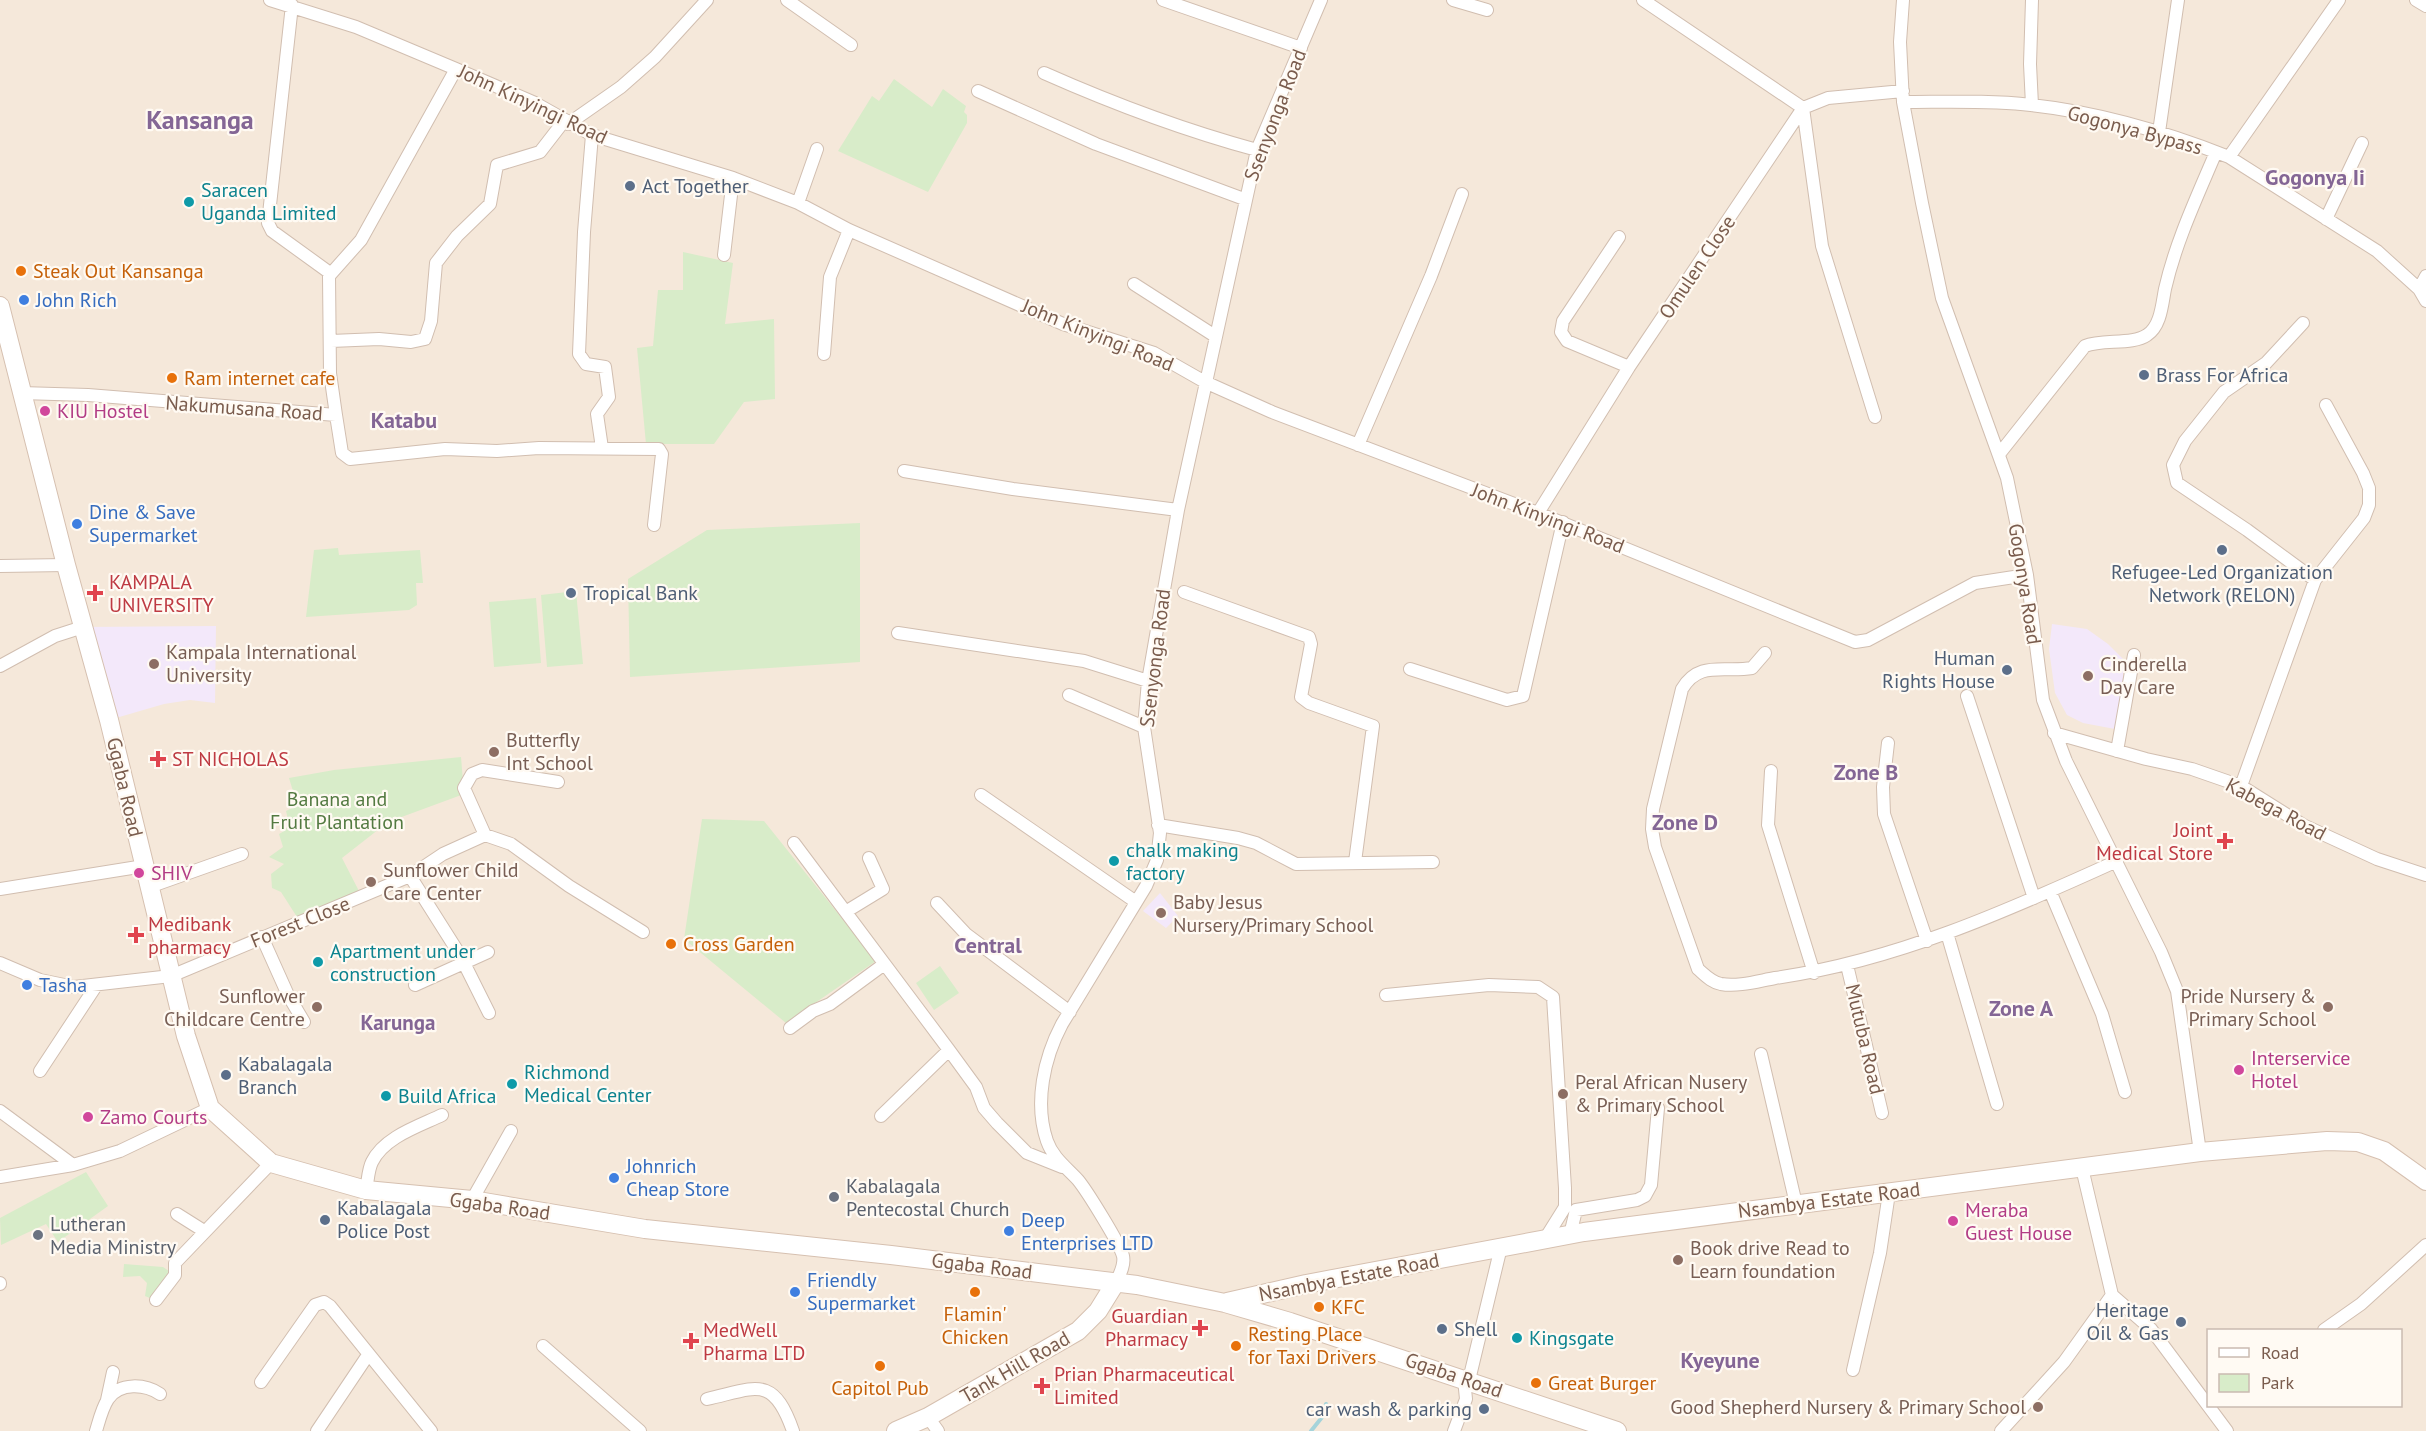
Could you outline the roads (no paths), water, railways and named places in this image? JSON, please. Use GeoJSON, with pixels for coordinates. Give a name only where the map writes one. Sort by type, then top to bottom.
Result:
{"type":"FeatureCollection","features":[{"type":"Feature","properties":{"kind":"main road","name":"Ggaba Road"},"geometry":{"type":"LineString","coordinates":[[0,306],[66,565],[109,720],[186,1036],[210,1108],[271,1162],[366,1190],[472,1200],[645,1229],[1116,1282],[1226,1303],[1617,1431]]}},
{"type":"Feature","properties":{"kind":"main road","name":"Nsambya Estate Road"},"geometry":{"type":"LineString","coordinates":[[1226,1303],[1306,1284],[1570,1235],[2200,1152],[2327,1141],[2358,1142],[2384,1151],[2426,1181]]}},
{"type":"Feature","properties":{"kind":"main road","name":"Tank Hill Road"},"geometry":{"type":"LineString","coordinates":[[896,1431],[933,1424],[1078,1331],[1098,1311],[1116,1282]]}},
{"type":"Feature","properties":{"kind":"street","name":"John Kinyingi Road"},"geometry":{"type":"LineString","coordinates":[[270,0],[292,5],[356,27],[535,103],[592,135],[733,178],[798,203],[849,230],[1063,324],[1154,353],[1205,382],[1358,445],[1563,522],[1855,642],[1868,639],[1975,583],[1991,578],[2027,576]]}},
{"type":"Feature","properties":{"kind":"street"},"geometry":{"type":"LineString","coordinates":[[331,341],[379,339],[411,342],[425,339],[431,321],[436,263],[457,236],[490,204],[497,165],[540,152],[566,122],[621,87],[655,57],[707,0]]}},
{"type":"Feature","properties":{"kind":"street"},"geometry":{"type":"LineString","coordinates":[[787,0],[851,45]]}},
{"type":"Feature","properties":{"kind":"street"},"geometry":{"type":"LineString","coordinates":[[1163,0],[1301,48]]}},
{"type":"Feature","properties":{"kind":"street","name":"Ssenyonga Road"},"geometry":{"type":"LineString","coordinates":[[1116,1282],[1123,1264],[1122,1252],[1079,1182],[1062,1167],[1047,1141],[1042,1091],[1051,1046],[1136,902],[1156,860],[1158,825],[1144,726],[1148,681],[1178,510],[1244,199],[1257,150],[1321,0]]}},
{"type":"Feature","properties":{"kind":"street"},"geometry":{"type":"LineString","coordinates":[[1453,0],[1487,10]]}},
{"type":"Feature","properties":{"kind":"street"},"geometry":{"type":"LineString","coordinates":[[1643,0],[1803,108],[1822,246],[1875,417]]}},
{"type":"Feature","properties":{"kind":"street","name":"Gogonya Road"},"geometry":{"type":"LineString","coordinates":[[1903,0],[1900,42],[1903,96],[1942,298],[2000,453],[2027,576],[2038,672],[2054,733],[2177,991],[2200,1152]]}},
{"type":"Feature","properties":{"kind":"street"},"geometry":{"type":"LineString","coordinates":[[2032,0],[2030,54],[2032,105]]}},
{"type":"Feature","properties":{"kind":"street"},"geometry":{"type":"LineString","coordinates":[[2160,132],[2178,0]]}},
{"type":"Feature","properties":{"kind":"street"},"geometry":{"type":"LineString","coordinates":[[2229,157],[2339,0]]}},
{"type":"Feature","properties":{"kind":"street"},"geometry":{"type":"LineString","coordinates":[[2416,0],[2426,6]]}},
{"type":"Feature","properties":{"kind":"street"},"geometry":{"type":"LineString","coordinates":[[292,5],[268,223],[272,231],[330,273],[361,240],[456,69]]}},
{"type":"Feature","properties":{"kind":"street"},"geometry":{"type":"LineString","coordinates":[[1044,73],[1138,113],[1257,150]]}},
{"type":"Feature","properties":{"kind":"street"},"geometry":{"type":"LineString","coordinates":[[978,91],[1096,144],[1244,199]]}},
{"type":"Feature","properties":{"kind":"street"},"geometry":{"type":"LineString","coordinates":[[1803,108],[1828,98],[1903,96]]}},
{"type":"Feature","properties":{"kind":"street","name":"Gogonya Bypass"},"geometry":{"type":"LineString","coordinates":[[1903,96],[2032,105],[2160,132],[2229,157],[2377,251],[2419,289],[2426,301]]}},
{"type":"Feature","properties":{"kind":"street","name":"Omulen Close"},"geometry":{"type":"LineString","coordinates":[[1538,513],[1629,367],[1803,108]]}},
{"type":"Feature","properties":{"kind":"street"},"geometry":{"type":"LineString","coordinates":[[592,135],[584,232],[579,354],[586,364],[605,367],[609,397],[597,414],[602,448]]}},
{"type":"Feature","properties":{"kind":"street"},"geometry":{"type":"LineString","coordinates":[[2326,219],[2362,143]]}},
{"type":"Feature","properties":{"kind":"street"},"geometry":{"type":"LineString","coordinates":[[798,203],[817,149]]}},
{"type":"Feature","properties":{"kind":"street"},"geometry":{"type":"LineString","coordinates":[[2000,453],[2085,346],[2142,338],[2155,326],[2170,266],[2184,224],[2216,152]]}},
{"type":"Feature","properties":{"kind":"street"},"geometry":{"type":"LineString","coordinates":[[724,255],[733,178]]}},
{"type":"Feature","properties":{"kind":"street"},"geometry":{"type":"LineString","coordinates":[[1358,445],[1412,321],[1462,194]]}},
{"type":"Feature","properties":{"kind":"street"},"geometry":{"type":"LineString","coordinates":[[824,354],[830,277],[849,230]]}},
{"type":"Feature","properties":{"kind":"street"},"geometry":{"type":"LineString","coordinates":[[1619,237],[1563,321],[1561,332],[1568,340],[1629,367]]}},
{"type":"Feature","properties":{"kind":"street","name":"Nakumusana Road"},"geometry":{"type":"LineString","coordinates":[[21,393],[88,395],[336,415],[330,373],[330,273]]}},
{"type":"Feature","properties":{"kind":"street"},"geometry":{"type":"LineString","coordinates":[[2419,289],[2426,276]]}},
{"type":"Feature","properties":{"kind":"street"},"geometry":{"type":"LineString","coordinates":[[1134,284],[1215,336]]}},
{"type":"Feature","properties":{"kind":"street"},"geometry":{"type":"LineString","coordinates":[[2302,323],[2266,363],[2234,382],[2224,392],[2186,441],[2173,465],[2173,474],[2177,483],[2247,530],[2315,580]]}},
{"type":"Feature","properties":{"kind":"street"},"geometry":{"type":"LineString","coordinates":[[2241,786],[2315,580],[2364,518],[2370,496],[2363,473],[2326,405]]}},
{"type":"Feature","properties":{"kind":"street"},"geometry":{"type":"LineString","coordinates":[[336,415],[342,453],[346,458],[445,449],[497,451],[649,448],[662,451],[654,525]]}},
{"type":"Feature","properties":{"kind":"street"},"geometry":{"type":"LineString","coordinates":[[904,471],[1013,489],[1178,510]]}},
{"type":"Feature","properties":{"kind":"street"},"geometry":{"type":"LineString","coordinates":[[1410,669],[1507,700],[1523,696],[1563,522]]}},
{"type":"Feature","properties":{"kind":"street"},"geometry":{"type":"LineString","coordinates":[[0,566],[66,565]]}},
{"type":"Feature","properties":{"kind":"street"},"geometry":{"type":"LineString","coordinates":[[1164,585],[1309,638],[1311,644],[1301,697],[1309,704],[1372,726],[1355,862]]}},
{"type":"Feature","properties":{"kind":"street"},"geometry":{"type":"LineString","coordinates":[[0,666],[55,636],[83,627]]}},
{"type":"Feature","properties":{"kind":"street"},"geometry":{"type":"LineString","coordinates":[[898,633],[1053,655],[1093,663],[1148,681]]}},
{"type":"Feature","properties":{"kind":"street"},"geometry":{"type":"LineString","coordinates":[[1765,653],[1752,668],[1713,668],[1698,672],[1688,680],[1683,689],[1653,809],[1654,838],[1692,956],[1698,969],[1711,981],[1731,985],[1814,973],[1847,965],[1927,941],[2034,898],[2117,861]]}},
{"type":"Feature","properties":{"kind":"street"},"geometry":{"type":"LineString","coordinates":[[2117,751],[2134,655]]}},
{"type":"Feature","properties":{"kind":"street"},"geometry":{"type":"LineString","coordinates":[[1069,695],[1144,726]]}},
{"type":"Feature","properties":{"kind":"street"},"geometry":{"type":"LineString","coordinates":[[1967,696],[2034,898]]}},
{"type":"Feature","properties":{"kind":"street","name":"Kabega Road"},"geometry":{"type":"LineString","coordinates":[[2054,733],[2192,769],[2241,786],[2303,825],[2377,859],[2426,875]]}},
{"type":"Feature","properties":{"kind":"street"},"geometry":{"type":"LineString","coordinates":[[1888,743],[1883,787],[1884,814],[1927,941]]}},
{"type":"Feature","properties":{"kind":"street"},"geometry":{"type":"LineString","coordinates":[[558,782],[482,770],[472,774],[464,788],[485,835],[511,844],[570,886],[643,932]]}},
{"type":"Feature","properties":{"kind":"street"},"geometry":{"type":"LineString","coordinates":[[1772,771],[1768,825],[1814,973]]}},
{"type":"Feature","properties":{"kind":"street"},"geometry":{"type":"LineString","coordinates":[[981,795],[1136,902]]}},
{"type":"Feature","properties":{"kind":"street"},"geometry":{"type":"LineString","coordinates":[[1158,825],[1256,843],[1296,864],[1433,862]]}},
{"type":"Feature","properties":{"kind":"street","name":"Forest Close"},"geometry":{"type":"LineString","coordinates":[[0,963],[40,980],[74,987],[171,976],[410,876],[443,854],[485,835]]}},
{"type":"Feature","properties":{"kind":"street"},"geometry":{"type":"LineString","coordinates":[[794,843],[847,911],[883,965],[976,1087],[984,1108],[1027,1153],[1062,1167]]}},
{"type":"Feature","properties":{"kind":"street"},"geometry":{"type":"LineString","coordinates":[[149,886],[242,854]]}},
{"type":"Feature","properties":{"kind":"street"},"geometry":{"type":"LineString","coordinates":[[847,911],[883,889],[869,858]]}},
{"type":"Feature","properties":{"kind":"street"},"geometry":{"type":"LineString","coordinates":[[0,889],[144,866]]}},
{"type":"Feature","properties":{"kind":"street"},"geometry":{"type":"LineString","coordinates":[[410,876],[464,962],[489,1013]]}},
{"type":"Feature","properties":{"kind":"street"},"geometry":{"type":"LineString","coordinates":[[2050,891],[2102,1014],[2125,1092]]}},
{"type":"Feature","properties":{"kind":"street"},"geometry":{"type":"LineString","coordinates":[[937,903],[966,934],[1070,1012]]}},
{"type":"Feature","properties":{"kind":"street"},"geometry":{"type":"LineString","coordinates":[[1947,933],[1997,1104]]}},
{"type":"Feature","properties":{"kind":"street"},"geometry":{"type":"LineString","coordinates":[[262,937],[288,995],[304,1022]]}},
{"type":"Feature","properties":{"kind":"street"},"geometry":{"type":"LineString","coordinates":[[415,985],[488,952]]}},
{"type":"Feature","properties":{"kind":"street"},"geometry":{"type":"LineString","coordinates":[[790,1028],[813,1011],[830,1004],[883,965]]}},
{"type":"Feature","properties":{"kind":"street","name":"Mutuba Road"},"geometry":{"type":"LineString","coordinates":[[1847,965],[1882,1113]]}},
{"type":"Feature","properties":{"kind":"street"},"geometry":{"type":"LineString","coordinates":[[1386,995],[1489,985],[1538,987],[1553,997],[1565,1207],[1545,1239]]}},
{"type":"Feature","properties":{"kind":"street"},"geometry":{"type":"LineString","coordinates":[[40,1071],[96,986]]}},
{"type":"Feature","properties":{"kind":"street"},"geometry":{"type":"LineString","coordinates":[[881,1116],[949,1050]]}},
{"type":"Feature","properties":{"kind":"street"},"geometry":{"type":"LineString","coordinates":[[1761,1054],[1796,1204]]}},
{"type":"Feature","properties":{"kind":"street"},"geometry":{"type":"LineString","coordinates":[[0,1177],[73,1165],[120,1151],[210,1108]]}},
{"type":"Feature","properties":{"kind":"street"},"geometry":{"type":"LineString","coordinates":[[1570,1235],[1576,1210],[1637,1200],[1646,1196],[1650,1185],[1658,1108]]}},
{"type":"Feature","properties":{"kind":"street"},"geometry":{"type":"LineString","coordinates":[[0,1111],[73,1165]]}},
{"type":"Feature","properties":{"kind":"street"},"geometry":{"type":"LineString","coordinates":[[366,1190],[372,1162],[381,1151],[393,1140],[442,1114]]}},
{"type":"Feature","properties":{"kind":"street"},"geometry":{"type":"LineString","coordinates":[[472,1200],[511,1131]]}},
{"type":"Feature","properties":{"kind":"street"},"geometry":{"type":"LineString","coordinates":[[156,1300],[175,1275],[175,1263],[271,1162]]}},
{"type":"Feature","properties":{"kind":"street"},"geometry":{"type":"LineString","coordinates":[[2082,1168],[2112,1294],[2151,1329],[2207,1402]]}},
{"type":"Feature","properties":{"kind":"street"},"geometry":{"type":"LineString","coordinates":[[1853,1370],[1880,1253],[1889,1193]]}},
{"type":"Feature","properties":{"kind":"street"},"geometry":{"type":"LineString","coordinates":[[177,1214],[204,1231]]}},
{"type":"Feature","properties":{"kind":"street"},"geometry":{"type":"LineString","coordinates":[[2325,1329],[2361,1304],[2426,1245]]}},
{"type":"Feature","properties":{"kind":"street"},"geometry":{"type":"LineString","coordinates":[[1454,1431],[1466,1399],[1466,1380],[1501,1247]]}},
{"type":"Feature","properties":{"kind":"street"},"geometry":{"type":"LineString","coordinates":[[2001,1431],[2064,1362],[2112,1294]]}},
{"type":"Feature","properties":{"kind":"street"},"geometry":{"type":"LineString","coordinates":[[261,1382],[315,1305],[324,1302],[330,1306],[431,1431]]}},
{"type":"Feature","properties":{"kind":"street"},"geometry":{"type":"LineString","coordinates":[[543,1346],[639,1431]]}},
{"type":"Feature","properties":{"kind":"street"},"geometry":{"type":"LineString","coordinates":[[317,1431],[368,1355]]}},
{"type":"Feature","properties":{"kind":"street"},"geometry":{"type":"LineString","coordinates":[[96,1431],[114,1372]]}},
{"type":"Feature","properties":{"kind":"street"},"geometry":{"type":"LineString","coordinates":[[107,1400],[114,1392],[125,1387],[150,1387],[160,1394]]}},
{"type":"Feature","properties":{"kind":"street"},"geometry":{"type":"LineString","coordinates":[[707,1399],[759,1388],[774,1395],[782,1402],[793,1431]]}},
{"type":"Feature","properties":{"kind":"street"},"geometry":{"type":"LineString","coordinates":[[2211,1407],[2228,1431]]}},
{"type":"Feature","properties":{"kind":"waterway"},"geometry":{"type":"LineString","coordinates":[[1311,1431],[1323,1416],[1326,1404]]}},
{"type":"Feature","properties":{"kind":"place","name":"Act Together"},"geometry":{"type":"Point","coordinates":[630,186]}},
{"type":"Feature","properties":{"kind":"place","name":"Saracen Uganda Limited"},"geometry":{"type":"Point","coordinates":[189,202]}},
{"type":"Feature","properties":{"kind":"place","name":"Steak Out Kansanga"},"geometry":{"type":"Point","coordinates":[21,271]}},
{"type":"Feature","properties":{"kind":"place","name":"John Rich"},"geometry":{"type":"Point","coordinates":[24,300]}},
{"type":"Feature","properties":{"kind":"place","name":"Brass For Africa"},"geometry":{"type":"Point","coordinates":[2144,375]}},
{"type":"Feature","properties":{"kind":"place","name":"Ram internet cafe"},"geometry":{"type":"Point","coordinates":[172,378]}},
{"type":"Feature","properties":{"kind":"place","name":"KIU Hostel"},"geometry":{"type":"Point","coordinates":[45,411]}},
{"type":"Feature","properties":{"kind":"place","name":"Dine & Save Supermarket"},"geometry":{"type":"Point","coordinates":[77,524]}},
{"type":"Feature","properties":{"kind":"place","name":"Refugee-Led Organization Network (RELON)"},"geometry":{"type":"Point","coordinates":[2222,550]}},
{"type":"Feature","properties":{"kind":"place","name":"KAMPALA UNIVERSITY"},"geometry":{"type":"Point","coordinates":[95,593]}},
{"type":"Feature","properties":{"kind":"place","name":"Tropical Bank"},"geometry":{"type":"Point","coordinates":[571,593]}},
{"type":"Feature","properties":{"kind":"place","name":"Kampala International University"},"geometry":{"type":"Point","coordinates":[154,664]}},
{"type":"Feature","properties":{"kind":"place","name":"Human Rights House"},"geometry":{"type":"Point","coordinates":[2007,670]}},
{"type":"Feature","properties":{"kind":"place","name":"Cinderella Day Care"},"geometry":{"type":"Point","coordinates":[2088,676]}},
{"type":"Feature","properties":{"kind":"place","name":"Butterfly Int School"},"geometry":{"type":"Point","coordinates":[494,752]}},
{"type":"Feature","properties":{"kind":"place","name":"ST NICHOLAS"},"geometry":{"type":"Point","coordinates":[158,759]}},
{"type":"Feature","properties":{"kind":"place","name":"Joint Medical Store"},"geometry":{"type":"Point","coordinates":[2225,841]}},
{"type":"Feature","properties":{"kind":"place","name":"chalk making factory"},"geometry":{"type":"Point","coordinates":[1114,861]}},
{"type":"Feature","properties":{"kind":"place","name":"SHIV"},"geometry":{"type":"Point","coordinates":[139,873]}},
{"type":"Feature","properties":{"kind":"place","name":"Sunflower Child Care Center"},"geometry":{"type":"Point","coordinates":[371,882]}},
{"type":"Feature","properties":{"kind":"place","name":"Baby Jesus Nursery/Primary School"},"geometry":{"type":"Point","coordinates":[1161,913]}},
{"type":"Feature","properties":{"kind":"place","name":"Medibank pharmacy"},"geometry":{"type":"Point","coordinates":[136,935]}},
{"type":"Feature","properties":{"kind":"place","name":"Cross Garden"},"geometry":{"type":"Point","coordinates":[671,944]}},
{"type":"Feature","properties":{"kind":"place","name":"Apartment under construction"},"geometry":{"type":"Point","coordinates":[318,962]}},
{"type":"Feature","properties":{"kind":"place","name":"Tasha"},"geometry":{"type":"Point","coordinates":[27,985]}},
{"type":"Feature","properties":{"kind":"place","name":"Sunflower Childcare Centre"},"geometry":{"type":"Point","coordinates":[317,1007]}},
{"type":"Feature","properties":{"kind":"place","name":"Pride Nursery & Primary School"},"geometry":{"type":"Point","coordinates":[2328,1007]}},
{"type":"Feature","properties":{"kind":"place","name":"Interservice Hotel"},"geometry":{"type":"Point","coordinates":[2239,1070]}},
{"type":"Feature","properties":{"kind":"place","name":"Kabalagala Branch"},"geometry":{"type":"Point","coordinates":[226,1075]}},
{"type":"Feature","properties":{"kind":"place","name":"Richmond Medical Center"},"geometry":{"type":"Point","coordinates":[512,1084]}},
{"type":"Feature","properties":{"kind":"place","name":"Peral African Nusery & Primary School"},"geometry":{"type":"Point","coordinates":[1563,1094]}},
{"type":"Feature","properties":{"kind":"place","name":"Build Africa"},"geometry":{"type":"Point","coordinates":[386,1096]}},
{"type":"Feature","properties":{"kind":"place","name":"Zamo Courts"},"geometry":{"type":"Point","coordinates":[88,1117]}},
{"type":"Feature","properties":{"kind":"place","name":"Johnrich Cheap Store"},"geometry":{"type":"Point","coordinates":[614,1178]}},
{"type":"Feature","properties":{"kind":"place","name":"Kabalagala Pentecostal Church"},"geometry":{"type":"Point","coordinates":[834,1197]}},
{"type":"Feature","properties":{"kind":"place","name":"Kabalagala Police Post"},"geometry":{"type":"Point","coordinates":[325,1220]}},
{"type":"Feature","properties":{"kind":"place","name":"Meraba Guest House"},"geometry":{"type":"Point","coordinates":[1953,1221]}},
{"type":"Feature","properties":{"kind":"place","name":"Deep Enterprises LTD"},"geometry":{"type":"Point","coordinates":[1009,1231]}},
{"type":"Feature","properties":{"kind":"place","name":"Lutheran Media Ministry"},"geometry":{"type":"Point","coordinates":[38,1235]}},
{"type":"Feature","properties":{"kind":"place","name":"Book drive Read to Learn foundation"},"geometry":{"type":"Point","coordinates":[1678,1260]}},
{"type":"Feature","properties":{"kind":"place","name":"Friendly Supermarket"},"geometry":{"type":"Point","coordinates":[795,1292]}},
{"type":"Feature","properties":{"kind":"place","name":"Flamin' Chicken"},"geometry":{"type":"Point","coordinates":[975,1292]}},
{"type":"Feature","properties":{"kind":"place","name":"KFC"},"geometry":{"type":"Point","coordinates":[1319,1307]}},
{"type":"Feature","properties":{"kind":"place","name":"Heritage Oil & Gas"},"geometry":{"type":"Point","coordinates":[2181,1322]}},
{"type":"Feature","properties":{"kind":"place","name":"Guardian Pharmacy"},"geometry":{"type":"Point","coordinates":[1200,1328]}},
{"type":"Feature","properties":{"kind":"place","name":"Shell"},"geometry":{"type":"Point","coordinates":[1442,1329]}},
{"type":"Feature","properties":{"kind":"place","name":"Kingsgate"},"geometry":{"type":"Point","coordinates":[1517,1338]}},
{"type":"Feature","properties":{"kind":"place","name":"MedWell Pharma LTD"},"geometry":{"type":"Point","coordinates":[691,1341]}},
{"type":"Feature","properties":{"kind":"place","name":"Resting Place for Taxi Drivers"},"geometry":{"type":"Point","coordinates":[1236,1346]}},
{"type":"Feature","properties":{"kind":"place","name":"Capitol Pub"},"geometry":{"type":"Point","coordinates":[880,1366]}},
{"type":"Feature","properties":{"kind":"place","name":"Great Burger"},"geometry":{"type":"Point","coordinates":[1536,1383]}},
{"type":"Feature","properties":{"kind":"place","name":"Prian Pharmaceutical Limited"},"geometry":{"type":"Point","coordinates":[1042,1386]}},
{"type":"Feature","properties":{"kind":"place","name":"Good Shepherd Nursery & Primary School"},"geometry":{"type":"Point","coordinates":[2038,1407]}},
{"type":"Feature","properties":{"kind":"place","name":"car wash & parking"},"geometry":{"type":"Point","coordinates":[1484,1409]}},
{"type":"Feature","properties":{"kind":"district","name":"Kansanga"},"geometry":{"type":"Point","coordinates":[200,120]}},
{"type":"Feature","properties":{"kind":"district","name":"Gogonya Ii"},"geometry":{"type":"Point","coordinates":[2315,177]}},
{"type":"Feature","properties":{"kind":"district","name":"Katabu"},"geometry":{"type":"Point","coordinates":[404,420]}},
{"type":"Feature","properties":{"kind":"district","name":"Zone B"},"geometry":{"type":"Point","coordinates":[1866,772]}},
{"type":"Feature","properties":{"kind":"district","name":"Zone D"},"geometry":{"type":"Point","coordinates":[1685,822]}},
{"type":"Feature","properties":{"kind":"district","name":"Central"},"geometry":{"type":"Point","coordinates":[988,945]}},
{"type":"Feature","properties":{"kind":"district","name":"Zone A"},"geometry":{"type":"Point","coordinates":[2021,1008]}},
{"type":"Feature","properties":{"kind":"district","name":"Karunga"},"geometry":{"type":"Point","coordinates":[398,1023]}},
{"type":"Feature","properties":{"kind":"district","name":"Kyeyune"},"geometry":{"type":"Point","coordinates":[1720,1360]}},
{"type":"Feature","properties":{"kind":"park label","name":"Banana and Fruit Plantation"},"geometry":{"type":"Point","coordinates":[337,810]}}]}
